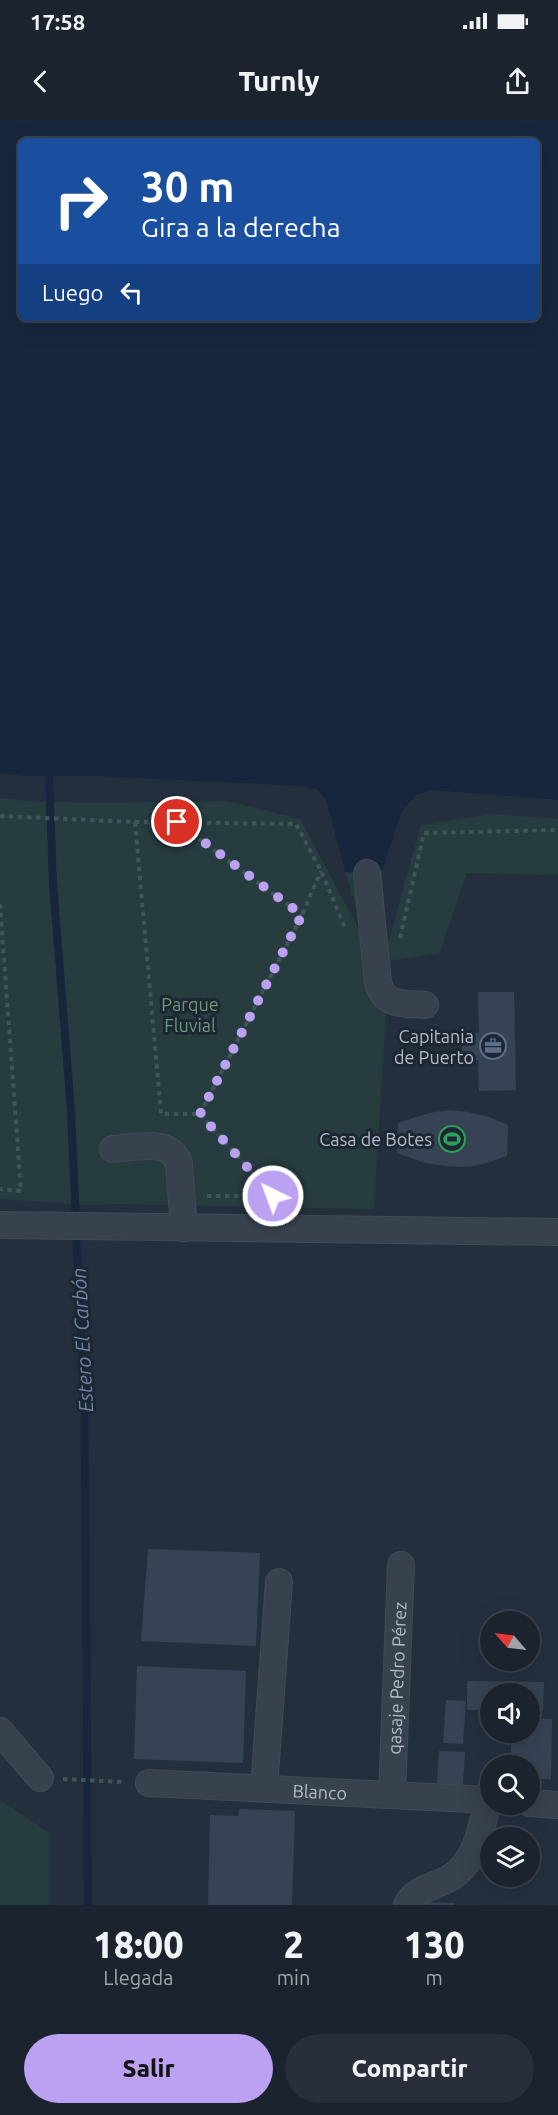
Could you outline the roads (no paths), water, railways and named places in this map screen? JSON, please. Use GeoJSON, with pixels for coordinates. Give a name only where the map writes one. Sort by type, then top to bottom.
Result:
{"type":"FeatureCollection","features":[{"type":"Feature","properties":{"kind":"street"},"geometry":{"type":"LineString","coordinates":[[367,873],[378,982],[382,995],[390,1001],[425,1005]]}},
{"type":"Feature","properties":{"kind":"street"},"geometry":{"type":"LineString","coordinates":[[113,1149],[159,1146],[171,1150],[177,1156],[184,1228]]}},
{"type":"Feature","properties":{"kind":"street"},"geometry":{"type":"LineString","coordinates":[[8,1226],[558,1232]]}},
{"type":"Feature","properties":{"kind":"street","name":"qasaje Pedro Pérez"},"geometry":{"type":"LineString","coordinates":[[392,1794],[401,1565]]}},
{"type":"Feature","properties":{"kind":"street"},"geometry":{"type":"LineString","coordinates":[[264,1788],[279,1582]]}},
{"type":"Feature","properties":{"kind":"street"},"geometry":{"type":"LineString","coordinates":[[0,1731],[40,1778]]}},
{"type":"Feature","properties":{"kind":"street","name":"Blanco"},"geometry":{"type":"LineString","coordinates":[[149,1783],[480,1799]]}},
{"type":"Feature","properties":{"kind":"street"},"geometry":{"type":"LineString","coordinates":[[540,1804],[558,1805]]}},
{"type":"Feature","properties":{"kind":"street"},"geometry":{"type":"LineString","coordinates":[[407,1905],[421,1890],[450,1878],[464,1865],[479,1838],[485,1815]]}},
{"type":"Feature","properties":{"kind":"water"},"geometry":{"type":"Polygon","coordinates":[[[0,120],[558,120],[558,800],[431,790],[416,795],[401,813],[382,871],[367,873],[345,872],[326,800],[317,789],[302,786],[92,776],[24,776],[0,773],[0,120]]]}},
{"type":"Feature","properties":{"kind":"waterway","name":"Estero El Carbón"},"geometry":{"type":"LineString","coordinates":[[49,776],[53,883],[71,1111],[85,1421],[88,1905]]}},
{"type":"Feature","properties":{"kind":"place","name":"Capitania de Puerto"},"geometry":{"type":"Point","coordinates":[493,1046]}},
{"type":"Feature","properties":{"kind":"place","name":"Casa de Botes"},"geometry":{"type":"Point","coordinates":[452,1139]}},
{"type":"Feature","properties":{"kind":"park label","name":"Parque Fluvial"},"geometry":{"type":"Point","coordinates":[190,1014]}}]}
